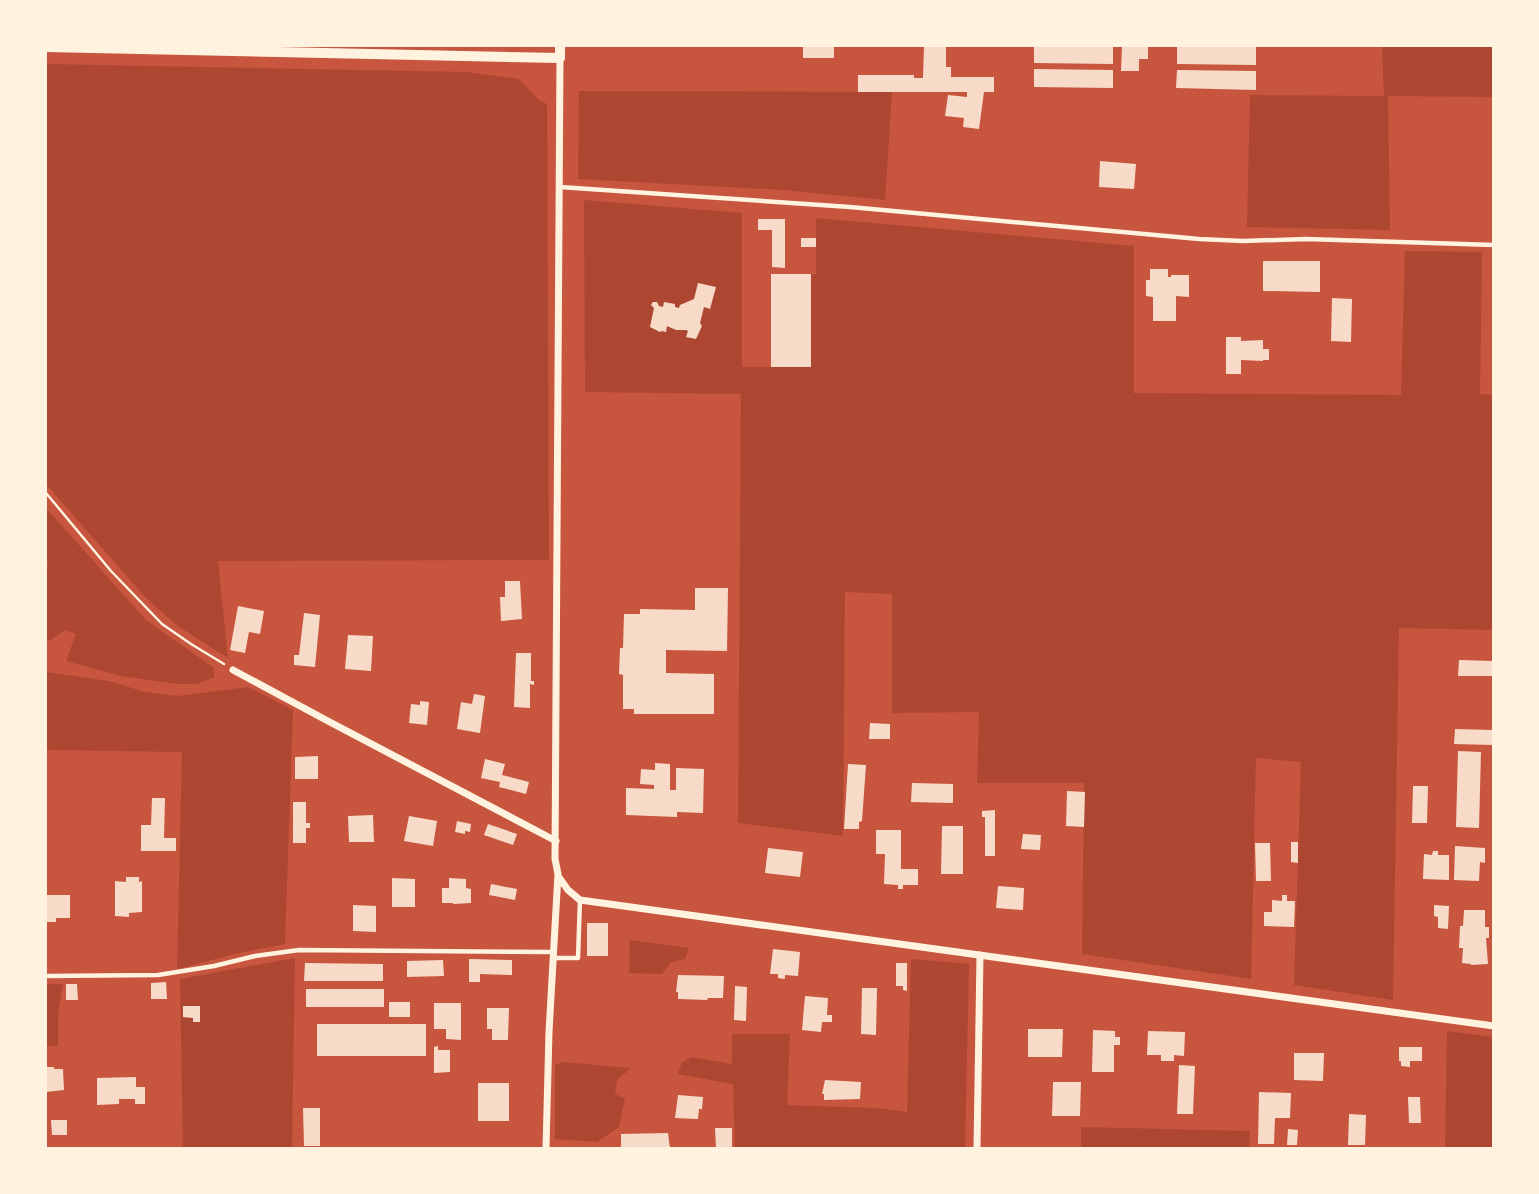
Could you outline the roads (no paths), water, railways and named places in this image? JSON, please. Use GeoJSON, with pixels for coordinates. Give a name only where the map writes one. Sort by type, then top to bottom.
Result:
{"type":"FeatureCollection","features":[{"type":"Feature","properties":{"kind":"street"},"geometry":{"type":"LineString","coordinates":[[546,1149],[549,1032],[558,874],[555,859],[560,46]]}},
{"type":"Feature","properties":{"kind":"street"},"geometry":{"type":"LineString","coordinates":[[46,47],[560,58]]}},
{"type":"Feature","properties":{"kind":"street"},"geometry":{"type":"LineString","coordinates":[[233,670],[556,841]]}},
{"type":"Feature","properties":{"kind":"street"},"geometry":{"type":"LineString","coordinates":[[558,874],[568,890],[580,900],[1493,1026]]}},
{"type":"Feature","properties":{"kind":"street"},"geometry":{"type":"LineString","coordinates":[[977,1149],[980,955]]}},
{"type":"Feature","properties":{"kind":"lane"},"geometry":{"type":"LineString","coordinates":[[560,187],[850,207],[1199,239],[1493,244]]}},
{"type":"Feature","properties":{"kind":"lane"},"geometry":{"type":"LineString","coordinates":[[46,976],[158,975],[299,950],[554,955],[578,958],[580,900]]}}]}
